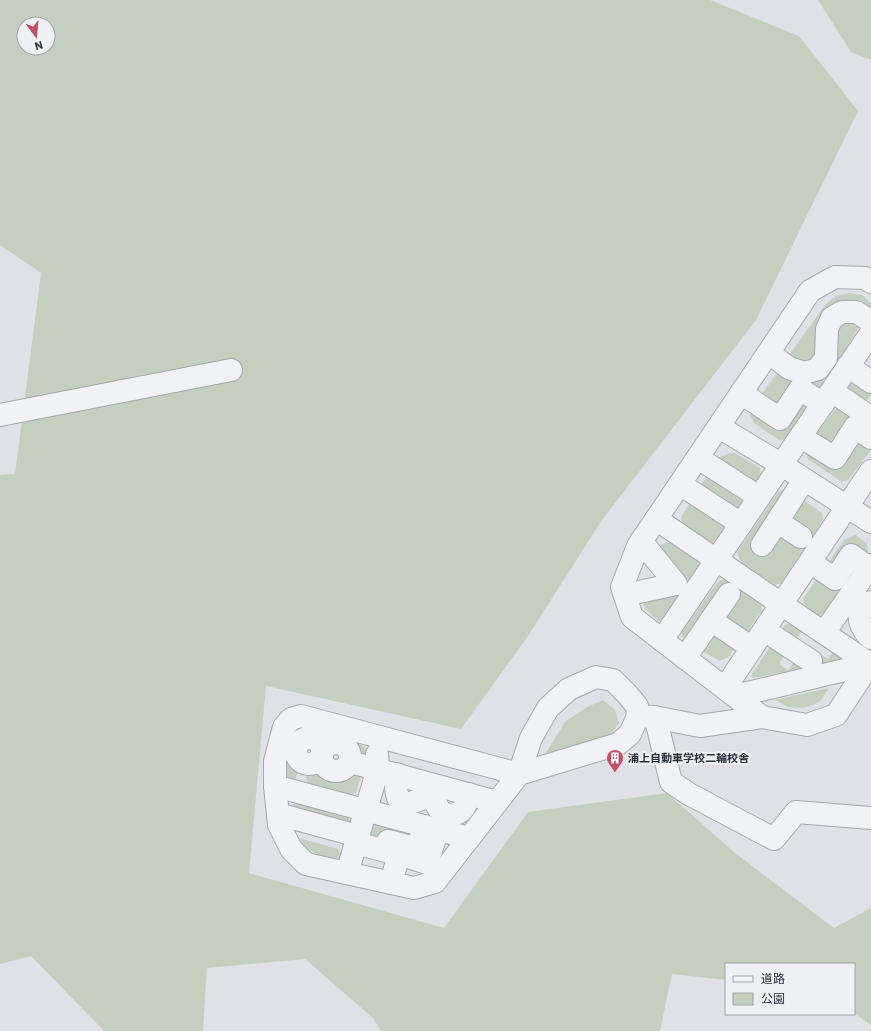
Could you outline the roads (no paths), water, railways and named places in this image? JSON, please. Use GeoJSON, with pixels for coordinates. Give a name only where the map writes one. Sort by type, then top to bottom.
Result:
{"type":"FeatureCollection","features":[{"type":"Feature","properties":{"kind":"street"},"geometry":{"type":"LineString","coordinates":[[762,717],[632,618],[626,595],[622,587],[638,546],[810,291],[835,277],[865,278],[871,282]]}},
{"type":"Feature","properties":{"kind":"street"},"geometry":{"type":"LineString","coordinates":[[769,353],[789,368],[804,373],[818,369],[826,358],[827,329],[832,318],[842,312],[856,312],[871,321]]}},
{"type":"Feature","properties":{"kind":"street"},"geometry":{"type":"LineString","coordinates":[[662,640],[871,333]]}},
{"type":"Feature","properties":{"kind":"street"},"geometry":{"type":"LineString","coordinates":[[848,366],[871,382]]}},
{"type":"Feature","properties":{"kind":"street"},"geometry":{"type":"LineString","coordinates":[[0,415],[231,370]]}},
{"type":"Feature","properties":{"kind":"street"},"geometry":{"type":"LineString","coordinates":[[742,393],[780,419],[800,389],[869,411]]}},
{"type":"Feature","properties":{"kind":"street"},"geometry":{"type":"LineString","coordinates":[[719,427],[871,522]]}},
{"type":"Feature","properties":{"kind":"street"},"geometry":{"type":"LineString","coordinates":[[801,437],[835,458],[855,427],[871,438]]}},
{"type":"Feature","properties":{"kind":"street"},"geometry":{"type":"LineString","coordinates":[[698,458],[759,497]]}},
{"type":"Feature","properties":{"kind":"street"},"geometry":{"type":"LineString","coordinates":[[730,692],[752,648],[871,471]]}},
{"type":"Feature","properties":{"kind":"street"},"geometry":{"type":"LineString","coordinates":[[762,545],[804,480]]}},
{"type":"Feature","properties":{"kind":"street"},"geometry":{"type":"LineString","coordinates":[[680,484],[741,524]]}},
{"type":"Feature","properties":{"kind":"street"},"geometry":{"type":"LineString","coordinates":[[656,519],[870,663]]}},
{"type":"Feature","properties":{"kind":"street"},"geometry":{"type":"LineString","coordinates":[[778,522],[801,537]]}},
{"type":"Feature","properties":{"kind":"street"},"geometry":{"type":"LineString","coordinates":[[626,595],[676,584],[641,542]]}},
{"type":"Feature","properties":{"kind":"street"},"geometry":{"type":"LineString","coordinates":[[810,562],[835,579],[851,555],[870,566],[824,633]]}},
{"type":"Feature","properties":{"kind":"street"},"geometry":{"type":"LineString","coordinates":[[685,658],[729,594]]}},
{"type":"Feature","properties":{"kind":"street"},"geometry":{"type":"LineString","coordinates":[[871,602],[865,604],[859,613],[859,621],[868,636],[871,638]]}},
{"type":"Feature","properties":{"kind":"street"},"geometry":{"type":"LineString","coordinates":[[711,620],[752,648]]}},
{"type":"Feature","properties":{"kind":"street"},"geometry":{"type":"LineString","coordinates":[[764,630],[797,658]]}},
{"type":"Feature","properties":{"kind":"street"},"geometry":{"type":"LineString","coordinates":[[730,692],[870,663]]}},
{"type":"Feature","properties":{"kind":"street"},"geometry":{"type":"LineString","coordinates":[[646,717],[700,726],[762,717],[807,725],[836,715],[870,663]]}},
{"type":"Feature","properties":{"kind":"street"},"geometry":{"type":"LineString","coordinates":[[497,802],[350,762],[349,752],[344,745],[340,744],[330,744],[324,751],[301,751],[275,761],[274,786],[280,822],[291,849],[306,864],[414,888],[434,882],[468,838],[497,802],[519,774],[531,738],[548,708],[569,689],[596,677],[613,680],[646,717],[658,728],[671,782],[689,794],[774,840],[796,812],[871,818]]}},
{"type":"Feature","properties":{"kind":"street"},"geometry":{"type":"LineString","coordinates":[[297,792],[301,751],[284,727],[292,719],[301,716],[519,774],[618,744],[646,717]]}},
{"type":"Feature","properties":{"kind":"street"},"geometry":{"type":"LineString","coordinates":[[376,736],[388,772],[395,784],[399,800],[406,804],[430,798],[436,802],[434,824],[427,863],[400,854],[384,882]]}},
{"type":"Feature","properties":{"kind":"street"},"geometry":{"type":"LineString","coordinates":[[347,873],[366,810],[388,772]]}},
{"type":"Feature","properties":{"kind":"street"},"geometry":{"type":"LineString","coordinates":[[274,786],[366,810],[434,824],[468,838]]}},
{"type":"Feature","properties":{"kind":"street"},"geometry":{"type":"LineString","coordinates":[[384,882],[388,841],[418,849],[434,824],[446,814],[459,812],[464,808],[469,794]]}},
{"type":"Feature","properties":{"kind":"street"},"geometry":{"type":"LineString","coordinates":[[280,822],[386,851]]}},
{"type":"Feature","properties":{"kind":"place","name":"浦上自動車学校二輪校舎"},"geometry":{"type":"Point","coordinates":[615,773]}}]}
